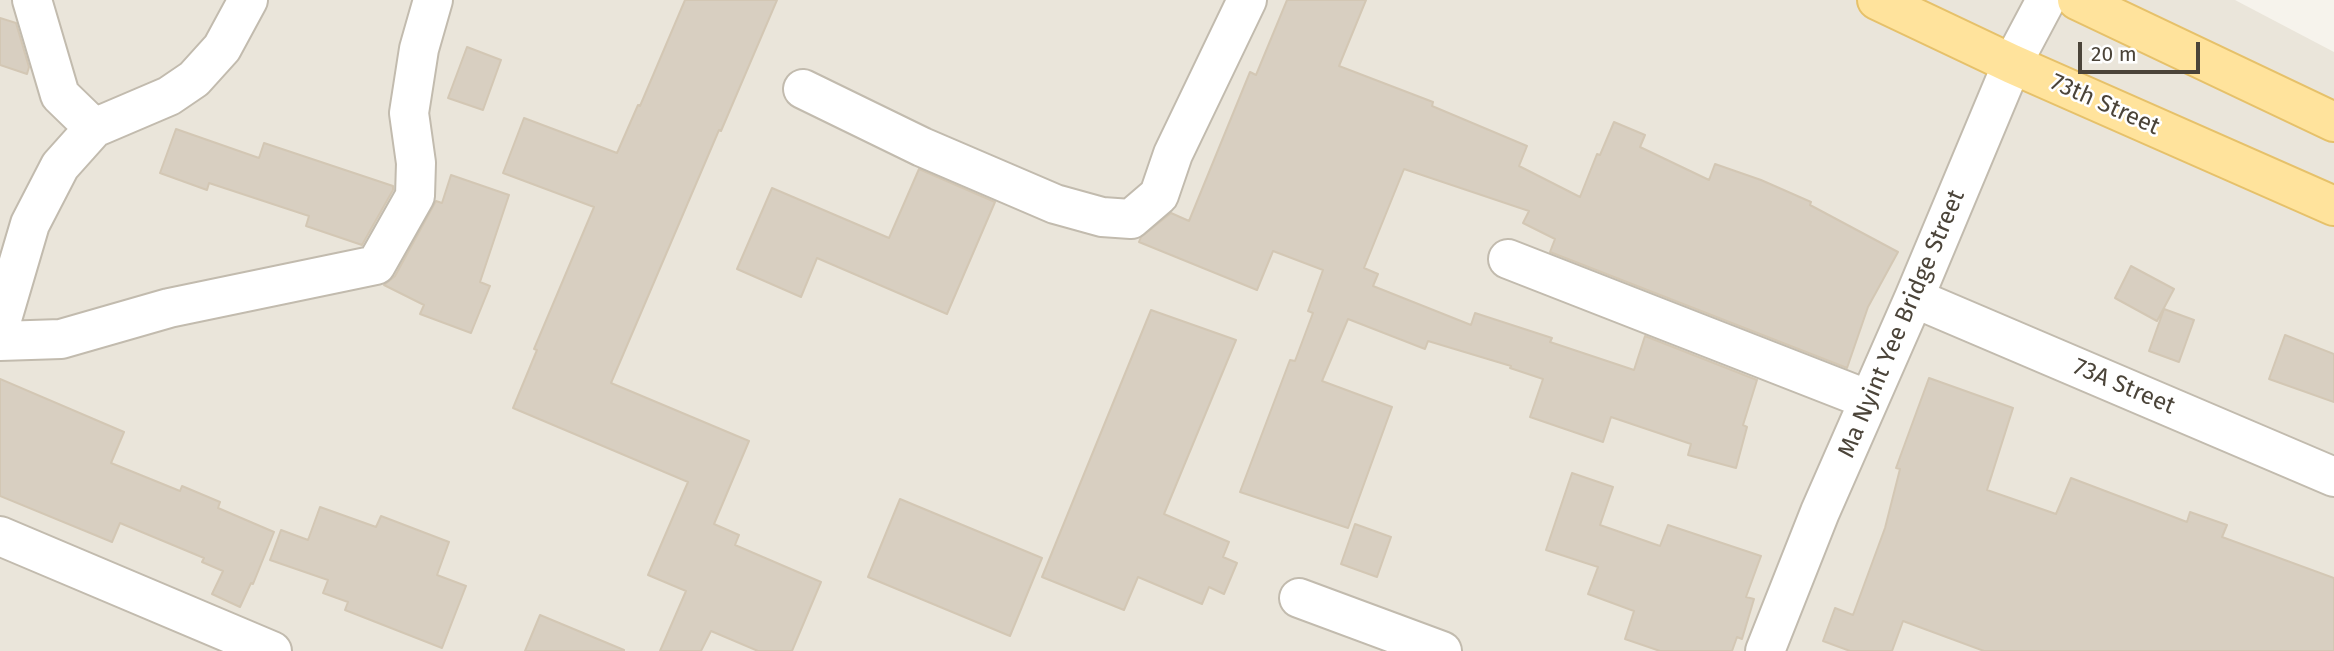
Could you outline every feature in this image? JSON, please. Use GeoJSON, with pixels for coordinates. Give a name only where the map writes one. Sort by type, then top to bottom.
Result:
{"type":"FeatureCollection","features":[{"type":"Feature","properties":{"kind":"main road","name":"73th Street"},"geometry":{"type":"LineString","coordinates":[[1877,0],[2012,64],[2334,206]]}},
{"type":"Feature","properties":{"kind":"main road"},"geometry":{"type":"LineString","coordinates":[[2077,0],[2334,122]]}},
{"type":"Feature","properties":{"kind":"street"},"geometry":{"type":"LineString","coordinates":[[32,0],[60,94],[94,128]]}},
{"type":"Feature","properties":{"kind":"street"},"geometry":{"type":"LineString","coordinates":[[0,326],[30,224],[60,166],[94,128],[169,96],[194,79],[222,48],[248,0]]}},
{"type":"Feature","properties":{"kind":"street"},"geometry":{"type":"LineString","coordinates":[[0,341],[61,340],[169,308],[376,265],[415,196],[416,163],[410,113],[419,49],[433,0]]}},
{"type":"Feature","properties":{"kind":"street"},"geometry":{"type":"LineString","coordinates":[[803,89],[922,146],[1055,204],[1102,217],[1131,219],[1159,195],[1173,154],[1247,0]]}},
{"type":"Feature","properties":{"kind":"street","name":"Ma Nyint Yee Bridge Street"},"geometry":{"type":"LineString","coordinates":[[1765,651],[1820,512],[1914,298],[2012,64],[2046,0]]}},
{"type":"Feature","properties":{"kind":"street"},"geometry":{"type":"LineString","coordinates":[[1508,259],[1869,400]]}},
{"type":"Feature","properties":{"kind":"street","name":"73A Street"},"geometry":{"type":"LineString","coordinates":[[1914,298],[2334,477]]}},
{"type":"Feature","properties":{"kind":"street"},"geometry":{"type":"LineString","coordinates":[[0,536],[272,651]]}},
{"type":"Feature","properties":{"kind":"street"},"geometry":{"type":"LineString","coordinates":[[1299,598],[1442,651]]}},
{"type":"Feature","properties":{"kind":"shaded area"},"geometry":{"type":"Polygon","coordinates":[[[0,0],[2235,0],[2334,52],[2334,651],[0,651],[0,0]]]}},
{"type":"Feature","properties":{"kind":"building"},"geometry":{"type":"Polygon","coordinates":[[[685,0],[777,0],[611,383],[749,441],[714,524],[739,535],[735,545],[821,582],[792,651],[758,651],[711,631],[701,651],[660,651],[686,591],[648,575],[688,482],[513,408],[537,350],[534,349],[594,207],[503,173],[524,118],[617,153],[685,0]]]}},
{"type":"Feature","properties":{"kind":"building"},"geometry":{"type":"Polygon","coordinates":[[[1287,0],[1366,0],[1339,66],[1433,102],[1432,106],[1527,146],[1519,166],[1580,197],[1597,154],[1600,155],[1614,122],[1645,135],[1640,147],[1709,180],[1715,164],[1761,180],[1811,202],[1810,205],[1898,252],[1868,307],[1847,368],[1550,252],[1555,239],[1523,223],[1529,211],[1404,169],[1364,268],[1378,274],[1373,286],[1471,325],[1475,313],[1552,338],[1550,342],[1634,370],[1645,336],[1757,380],[1743,425],[1747,427],[1736,468],[1688,455],[1691,444],[1611,417],[1603,442],[1530,417],[1543,379],[1510,368],[1511,366],[1428,341],[1425,349],[1348,319],[1322,381],[1392,407],[1348,528],[1240,492],[1290,360],[1295,361],[1313,313],[1308,311],[1323,270],[1273,251],[1257,290],[1139,242],[1141,237],[1171,213],[1189,221],[1250,72],[1256,75],[1287,0]]]}},
{"type":"Feature","properties":{"kind":"building"},"geometry":{"type":"Polygon","coordinates":[[[0,18],[16,23],[29,67],[27,74],[0,65],[0,18]]]}},
{"type":"Feature","properties":{"kind":"building"},"geometry":{"type":"Polygon","coordinates":[[[467,47],[501,60],[483,110],[448,98],[467,47]]]}},
{"type":"Feature","properties":{"kind":"building"},"geometry":{"type":"Polygon","coordinates":[[[176,129],[259,158],[264,143],[393,186],[393,190],[362,245],[306,226],[309,216],[209,183],[207,190],[160,173],[176,129]]]}},
{"type":"Feature","properties":{"kind":"building"},"geometry":{"type":"Polygon","coordinates":[[[919,169],[995,202],[947,314],[817,258],[801,297],[737,269],[772,188],[889,238],[919,169]]]}},
{"type":"Feature","properties":{"kind":"building"},"geometry":{"type":"Polygon","coordinates":[[[451,175],[509,195],[480,282],[490,286],[471,333],[420,314],[424,305],[384,285],[395,276],[436,201],[442,203],[451,175]]]}},
{"type":"Feature","properties":{"kind":"building"},"geometry":{"type":"Polygon","coordinates":[[[2131,266],[2174,289],[2157,321],[2115,298],[2131,266]]]}},
{"type":"Feature","properties":{"kind":"building"},"geometry":{"type":"Polygon","coordinates":[[[2164,309],[2194,320],[2179,362],[2149,351],[2164,309]]]}},
{"type":"Feature","properties":{"kind":"building"},"geometry":{"type":"Polygon","coordinates":[[[1151,310],[1236,340],[1164,514],[1229,542],[1223,557],[1237,563],[1224,594],[1209,587],[1202,604],[1138,577],[1124,610],[1042,577],[1151,310]]]}},
{"type":"Feature","properties":{"kind":"building"},"geometry":{"type":"Polygon","coordinates":[[[2285,335],[2334,354],[2334,402],[2269,379],[2285,335]]]}},
{"type":"Feature","properties":{"kind":"building"},"geometry":{"type":"Polygon","coordinates":[[[1929,378],[2013,408],[1987,490],[2056,514],[2071,478],[2187,522],[2190,512],[2227,525],[2222,537],[2334,578],[2334,651],[1984,651],[1903,621],[1892,651],[1850,651],[1823,641],[1835,608],[1853,615],[1885,528],[1900,469],[1896,468],[1929,378]]]}},
{"type":"Feature","properties":{"kind":"building"},"geometry":{"type":"Polygon","coordinates":[[[0,379],[124,432],[111,463],[180,491],[182,486],[220,502],[218,508],[274,532],[253,584],[251,583],[240,607],[212,594],[223,571],[202,562],[204,558],[120,523],[112,542],[0,496],[0,379]]]}},
{"type":"Feature","properties":{"kind":"building"},"geometry":{"type":"Polygon","coordinates":[[[1572,473],[1613,487],[1600,525],[1660,546],[1668,525],[1761,556],[1746,597],[1754,599],[1742,639],[1737,637],[1732,651],[1660,651],[1625,639],[1634,611],[1588,594],[1598,567],[1546,550],[1572,473]]]}},
{"type":"Feature","properties":{"kind":"building"},"geometry":{"type":"Polygon","coordinates":[[[900,499],[1042,558],[1010,636],[868,577],[900,499]]]}},
{"type":"Feature","properties":{"kind":"building"},"geometry":{"type":"Polygon","coordinates":[[[320,507],[376,527],[381,516],[449,542],[437,575],[466,586],[442,648],[345,610],[348,602],[323,593],[328,580],[270,560],[281,530],[308,540],[320,507]]]}},
{"type":"Feature","properties":{"kind":"building"},"geometry":{"type":"Polygon","coordinates":[[[1355,524],[1391,537],[1377,577],[1341,564],[1355,524]]]}},
{"type":"Feature","properties":{"kind":"building"},"geometry":{"type":"Polygon","coordinates":[[[540,615],[624,650],[624,651],[525,651],[540,615]]]}}]}
